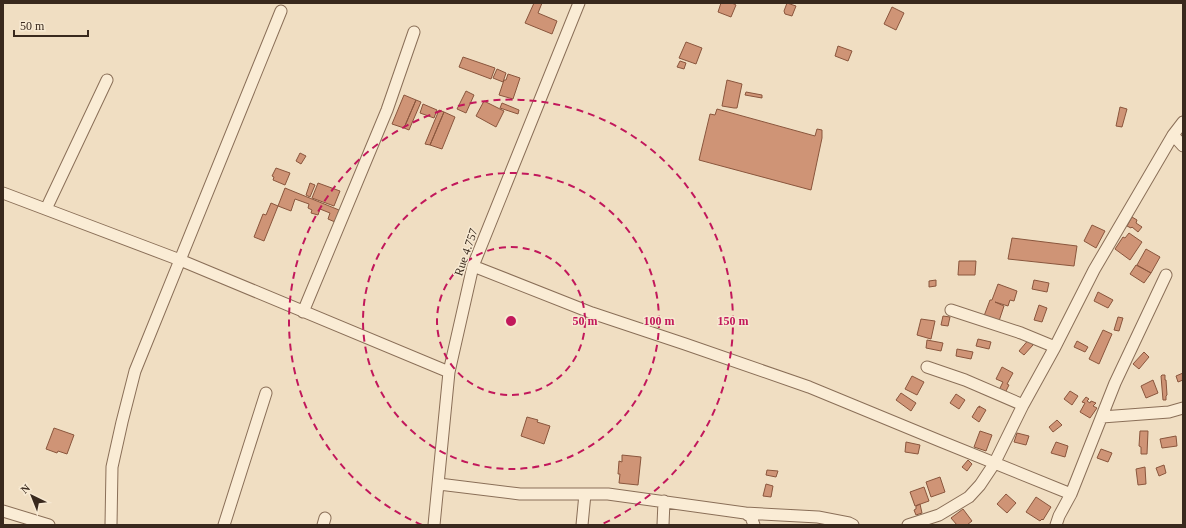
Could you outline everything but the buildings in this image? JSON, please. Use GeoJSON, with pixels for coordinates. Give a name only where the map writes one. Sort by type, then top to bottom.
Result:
{"type":"FeatureCollection","features":[{"type":"Feature","properties":{"kind":"street","name":"Rue 4.757"},"geometry":{"type":"LineString","coordinates":[[434,525],[449,372],[473,266],[579,3]]}},
{"type":"Feature","properties":{"kind":"street"},"geometry":{"type":"LineString","coordinates":[[111,525],[112,467],[135,371],[281,10]]}},
{"type":"Feature","properties":{"kind":"street"},"geometry":{"type":"LineString","coordinates":[[303,312],[387,110],[414,32]]}},
{"type":"Feature","properties":{"kind":"street"},"geometry":{"type":"LineString","coordinates":[[46,209],[107,80]]}},
{"type":"Feature","properties":{"kind":"street"},"geometry":{"type":"LineString","coordinates":[[908,525],[939,515],[969,497],[980,485],[994,464],[1023,405],[1055,347],[1094,270],[1173,135],[1183,122]]}},
{"type":"Feature","properties":{"kind":"street"},"geometry":{"type":"LineString","coordinates":[[1173,135],[1183,146]]}},
{"type":"Feature","properties":{"kind":"street"},"geometry":{"type":"LineString","coordinates":[[3,193],[180,260],[449,372]]}},
{"type":"Feature","properties":{"kind":"street"},"geometry":{"type":"LineString","coordinates":[[473,266],[592,313],[809,387],[994,464],[1071,494]]}},
{"type":"Feature","properties":{"kind":"street"},"geometry":{"type":"LineString","coordinates":[[1056,525],[1059,516],[1071,494],[1115,383],[1166,275]]}},
{"type":"Feature","properties":{"kind":"street"},"geometry":{"type":"LineString","coordinates":[[951,310],[1008,329],[1055,347]]}},
{"type":"Feature","properties":{"kind":"street"},"geometry":{"type":"LineString","coordinates":[[927,367],[965,380],[1023,405]]}},
{"type":"Feature","properties":{"kind":"street"},"geometry":{"type":"LineString","coordinates":[[224,525],[266,393]]}},
{"type":"Feature","properties":{"kind":"street"},"geometry":{"type":"LineString","coordinates":[[1102,417],[1169,412],[1183,408]]}},
{"type":"Feature","properties":{"kind":"street"},"geometry":{"type":"LineString","coordinates":[[439,484],[520,494],[608,494],[745,513],[818,517],[853,525]]}},
{"type":"Feature","properties":{"kind":"street"},"geometry":{"type":"LineString","coordinates":[[582,525],[585,494]]}},
{"type":"Feature","properties":{"kind":"street"},"geometry":{"type":"LineString","coordinates":[[663,525],[664,502]]}},
{"type":"Feature","properties":{"kind":"street"},"geometry":{"type":"LineString","coordinates":[[3,511],[49,525]]}},
{"type":"Feature","properties":{"kind":"street"},"geometry":{"type":"LineString","coordinates":[[745,513],[751,517],[754,525]]}}]}
